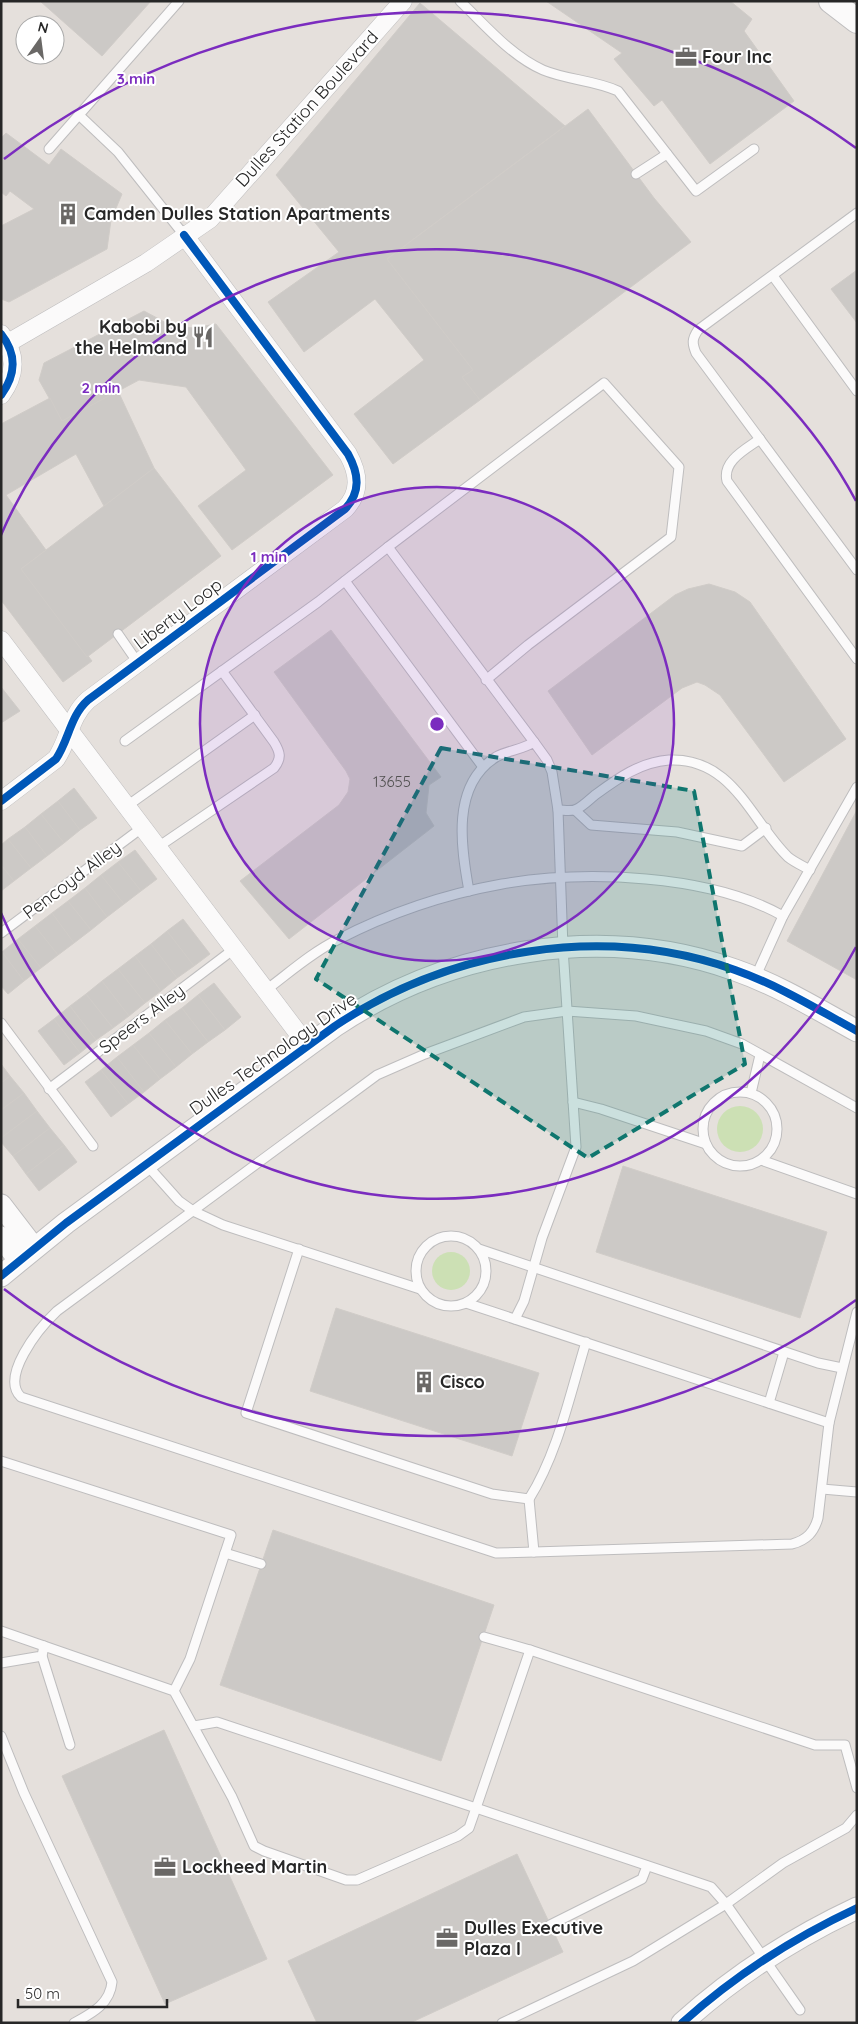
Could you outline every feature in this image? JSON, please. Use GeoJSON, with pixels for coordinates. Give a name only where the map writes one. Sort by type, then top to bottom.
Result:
{"type":"FeatureCollection","features":[{"type":"Feature","properties":{"kind":"main road"},"geometry":{"type":"LineString","coordinates":[[831,1],[857,21]]}},
{"type":"Feature","properties":{"kind":"street","name":"Dulles Station Boulevard"},"geometry":{"type":"LineString","coordinates":[[1,395],[11,381],[14,366],[5,339],[146,263],[210,218],[403,1]]}},
{"type":"Feature","properties":{"kind":"street","name":"Liberty Loop"},"geometry":{"type":"LineString","coordinates":[[1,801],[56,759],[65,725],[82,704],[345,509],[354,499],[357,489],[357,476],[348,454],[184,235]]}},
{"type":"Feature","properties":{"kind":"street"},"geometry":{"type":"LineString","coordinates":[[1,640],[307,1045]]}},
{"type":"Feature","properties":{"kind":"street","name":"Dulles Technology Drive"},"geometry":{"type":"LineString","coordinates":[[1,1276],[26,1254],[307,1045],[365,1006],[408,984],[438,973],[499,956],[563,948],[624,948],[660,952],[710,962],[755,978],[857,1030]]}},
{"type":"Feature","properties":{"kind":"street"},"geometry":{"type":"LineString","coordinates":[[1,1205],[26,1254]]}},
{"type":"Feature","properties":{"kind":"street"},"geometry":{"type":"LineString","coordinates":[[1,1237],[26,1254]]}},
{"type":"Feature","properties":{"kind":"street"},"geometry":{"type":"LineString","coordinates":[[682,2023],[719,1992],[766,1960],[857,1908]]}},
{"type":"Feature","properties":{"kind":"lane"},"geometry":{"type":"LineString","coordinates":[[49,148],[179,1]]}},
{"type":"Feature","properties":{"kind":"lane"},"geometry":{"type":"LineString","coordinates":[[460,1],[517,54],[531,64],[558,75],[600,83],[618,91],[696,191],[754,150]]}},
{"type":"Feature","properties":{"kind":"lane"},"geometry":{"type":"LineString","coordinates":[[79,115],[118,152],[184,235]]}},
{"type":"Feature","properties":{"kind":"lane"},"geometry":{"type":"LineString","coordinates":[[636,174],[666,154]]}},
{"type":"Feature","properties":{"kind":"lane"},"geometry":{"type":"LineString","coordinates":[[857,213],[698,330],[693,337],[692,344],[857,570]]}},
{"type":"Feature","properties":{"kind":"lane"},"geometry":{"type":"LineString","coordinates":[[773,276],[857,391]]}},
{"type":"Feature","properties":{"kind":"lane"},"geometry":{"type":"LineString","coordinates":[[125,741],[345,581],[604,383],[680,467],[671,536],[528,645],[486,680]]}},
{"type":"Feature","properties":{"kind":"lane"},"geometry":{"type":"LineString","coordinates":[[760,439],[729,465],[726,476],[729,487],[857,659]]}},
{"type":"Feature","properties":{"kind":"lane"},"geometry":{"type":"LineString","coordinates":[[388,547],[534,742],[547,760],[552,772],[558,810],[563,948],[576,1147],[552,1210],[524,1301],[515,1318]]}},
{"type":"Feature","properties":{"kind":"lane"},"geometry":{"type":"LineString","coordinates":[[345,581],[483,767]]}},
{"type":"Feature","properties":{"kind":"lane"},"geometry":{"type":"LineString","coordinates":[[118,634],[138,663]]}},
{"type":"Feature","properties":{"kind":"lane"},"geometry":{"type":"LineString","coordinates":[[158,847],[274,768],[279,762],[280,752],[255,714],[222,671]]}},
{"type":"Feature","properties":{"kind":"lane"},"geometry":{"type":"LineString","coordinates":[[127,806],[255,714]]}},
{"type":"Feature","properties":{"kind":"lane"},"geometry":{"type":"LineString","coordinates":[[468,891],[463,857],[463,814],[471,785],[483,767],[496,757],[522,749],[534,742]]}},
{"type":"Feature","properties":{"kind":"lane"},"geometry":{"type":"LineString","coordinates":[[558,810],[575,810],[634,769],[658,761],[678,760],[700,766],[725,780],[743,798],[788,857],[810,870]]}},
{"type":"Feature","properties":{"kind":"lane"},"geometry":{"type":"LineString","coordinates":[[755,978],[783,916],[857,787]]}},
{"type":"Feature","properties":{"kind":"lane"},"geometry":{"type":"LineString","coordinates":[[575,810],[591,824],[677,832],[742,846],[766,828]]}},
{"type":"Feature","properties":{"kind":"lane","name":"Pencoyd Alley"},"geometry":{"type":"LineString","coordinates":[[1,933],[143,827]]}},
{"type":"Feature","properties":{"kind":"lane"},"geometry":{"type":"LineString","coordinates":[[266,990],[306,959],[336,940],[441,898],[503,884],[560,879],[607,878],[673,882],[739,898],[783,916]]}},
{"type":"Feature","properties":{"kind":"lane","name":"Speers Alley"},"geometry":{"type":"LineString","coordinates":[[49,1089],[234,948]]}},
{"type":"Feature","properties":{"kind":"lane"},"geometry":{"type":"LineString","coordinates":[[6,1367],[21,1347],[57,1311],[377,1075],[424,1054],[524,1017],[567,1011],[636,1016],[671,1022],[715,1034],[742,1044],[857,1108]]}},
{"type":"Feature","properties":{"kind":"lane"},"geometry":{"type":"LineString","coordinates":[[1,1023],[93,1146]]}},
{"type":"Feature","properties":{"kind":"lane"},"geometry":{"type":"LineString","coordinates":[[751,1093],[760,1055]]}},
{"type":"Feature","properties":{"kind":"lane"},"geometry":{"type":"LineString","coordinates":[[734,1092],[751,1093],[770,1107],[775,1117],[778,1131],[774,1144],[761,1160],[744,1166],[730,1165],[716,1158],[706,1144],[702,1129],[705,1115],[713,1103],[734,1092]]}},
{"type":"Feature","properties":{"kind":"lane"},"geometry":{"type":"LineString","coordinates":[[573,1102],[601,1109],[706,1144]]}},
{"type":"Feature","properties":{"kind":"lane"},"geometry":{"type":"LineString","coordinates":[[761,1160],[857,1194]]}},
{"type":"Feature","properties":{"kind":"lane"},"geometry":{"type":"LineString","coordinates":[[146,1164],[179,1201],[193,1211],[223,1225],[420,1289]]}},
{"type":"Feature","properties":{"kind":"lane"},"geometry":{"type":"LineString","coordinates":[[829,1423],[466,1303],[446,1306],[427,1297],[420,1289],[415,1278],[415,1266],[419,1254],[426,1244],[448,1235],[460,1236],[470,1241],[479,1249],[784,1352],[842,1368]]}},
{"type":"Feature","properties":{"kind":"lane"},"geometry":{"type":"LineString","coordinates":[[299,1249],[246,1413],[492,1494],[529,1499]]}},
{"type":"Feature","properties":{"kind":"lane"},"geometry":{"type":"LineString","coordinates":[[466,1303],[482,1288],[485,1279],[486,1268],[479,1249]]}},
{"type":"Feature","properties":{"kind":"lane"},"geometry":{"type":"LineString","coordinates":[[5,1384],[14,1393],[21,1396],[496,1553],[792,1544],[805,1540],[813,1530],[819,1512],[824,1449],[857,1312]]}},
{"type":"Feature","properties":{"kind":"lane"},"geometry":{"type":"LineString","coordinates":[[534,1552],[529,1499],[538,1484],[550,1456],[586,1342]]}},
{"type":"Feature","properties":{"kind":"lane"},"geometry":{"type":"LineString","coordinates":[[769,1403],[784,1352]]}},
{"type":"Feature","properties":{"kind":"lane"},"geometry":{"type":"LineString","coordinates":[[1,1460],[231,1536],[190,1659],[174,1691]]}},
{"type":"Feature","properties":{"kind":"lane"},"geometry":{"type":"LineString","coordinates":[[822,1489],[857,1492]]}},
{"type":"Feature","properties":{"kind":"lane"},"geometry":{"type":"LineString","coordinates":[[226,1553],[261,1564]]}},
{"type":"Feature","properties":{"kind":"lane"},"geometry":{"type":"LineString","coordinates":[[1,1631],[174,1691],[232,1797],[254,1846],[264,1852],[346,1880],[357,1880],[458,1836],[469,1828],[530,1650]]}},
{"type":"Feature","properties":{"kind":"lane"},"geometry":{"type":"LineString","coordinates":[[484,1637],[530,1650],[815,1745],[845,1745],[857,1788]]}},
{"type":"Feature","properties":{"kind":"lane"},"geometry":{"type":"LineString","coordinates":[[44,1646],[42,1656],[70,1745]]}},
{"type":"Feature","properties":{"kind":"lane"},"geometry":{"type":"LineString","coordinates":[[1,1663],[42,1656]]}},
{"type":"Feature","properties":{"kind":"lane"},"geometry":{"type":"LineString","coordinates":[[194,1726],[216,1722],[711,1887],[726,1904],[800,2010]]}},
{"type":"Feature","properties":{"kind":"lane"},"geometry":{"type":"LineString","coordinates":[[1,1736],[24,1793],[112,1982],[109,1996],[104,2002],[74,2023]]}},
{"type":"Feature","properties":{"kind":"lane"},"geometry":{"type":"LineString","coordinates":[[502,2023],[633,1961],[726,1904],[783,1863],[846,1828],[857,1815]]}},
{"type":"Feature","properties":{"kind":"lane"},"geometry":{"type":"LineString","coordinates":[[550,1925],[642,1879],[647,1866]]}},
{"type":"Feature","properties":{"kind":"highlighted area"},"geometry":{"type":"Polygon","coordinates":[[[441,748],[694,791],[745,1064],[588,1158],[316,979],[441,748]]]}},
{"type":"Feature","properties":{"kind":"green space"},"geometry":{"type":"Polygon","coordinates":[[[740,1106],[753,1110],[759,1116],[763,1129],[759,1142],[753,1148],[740,1152],[727,1148],[721,1142],[717,1129],[721,1116],[727,1110],[740,1106]]]}},
{"type":"Feature","properties":{"kind":"green space"},"geometry":{"type":"Polygon","coordinates":[[[451,1252],[465,1257],[470,1271],[465,1285],[451,1290],[437,1285],[432,1271],[437,1257],[451,1252]]]}},
{"type":"Feature","properties":{"kind":"building"},"geometry":{"type":"Polygon","coordinates":[[[40,1],[151,1],[102,56],[65,23],[65,15],[56,15],[40,1]]]}},
{"type":"Feature","properties":{"kind":"building"},"geometry":{"type":"Polygon","coordinates":[[[546,1],[730,1],[752,19],[744,31],[794,101],[710,164],[662,100],[654,106],[614,59],[622,53],[546,1]]]}},
{"type":"Feature","properties":{"kind":"building"},"geometry":{"type":"Polygon","coordinates":[[[420,3],[565,126],[387,259],[473,370],[462,377],[480,400],[393,464],[354,414],[424,360],[375,299],[304,352],[268,302],[339,252],[276,175],[420,3]]]}},
{"type":"Feature","properties":{"kind":"building"},"geometry":{"type":"Polygon","coordinates":[[[588,109],[654,198],[691,242],[480,400],[462,377],[473,370],[387,259],[588,109]]]}},
{"type":"Feature","properties":{"kind":"building","name":"Camden Dulles Station Apartments"},"geometry":{"type":"Polygon","coordinates":[[[6,133],[49,165],[61,149],[122,194],[111,220],[107,249],[9,302],[1,299],[1,226],[34,209],[10,191],[6,196],[1,192],[1,138],[6,133]]]}},
{"type":"Feature","properties":{"kind":"building"},"geometry":{"type":"Polygon","coordinates":[[[857,270],[857,323],[831,289],[857,270]]]}},
{"type":"Feature","properties":{"kind":"building"},"geometry":{"type":"Polygon","coordinates":[[[144,311],[170,325],[193,328],[216,324],[333,475],[232,550],[198,506],[246,470],[186,387],[139,380],[62,421],[39,380],[44,363],[144,311]]]}},
{"type":"Feature","properties":{"kind":"building"},"geometry":{"type":"Polygon","coordinates":[[[118,391],[154,468],[104,506],[76,454],[6,495],[46,550],[21,569],[92,661],[63,682],[1,600],[1,424],[50,398],[62,421],[118,391]]]}},
{"type":"Feature","properties":{"kind":"building"},"geometry":{"type":"Polygon","coordinates":[[[154,468],[221,556],[87,657],[21,569],[154,468]]]}},
{"type":"Feature","properties":{"kind":"building"},"geometry":{"type":"Polygon","coordinates":[[[709,584],[735,592],[750,602],[846,739],[784,782],[720,695],[705,685],[697,682],[682,688],[592,755],[548,691],[675,595],[688,589],[709,584]]]}},
{"type":"Feature","properties":{"kind":"building"},"geometry":{"type":"Polygon","coordinates":[[[331,630],[441,777],[429,785],[426,813],[434,826],[289,939],[240,881],[339,805],[348,792],[350,779],[346,771],[274,672],[331,630]]]}},
{"type":"Feature","properties":{"kind":"building"},"geometry":{"type":"Polygon","coordinates":[[[1,687],[20,711],[1,723],[1,687]]]}},
{"type":"Feature","properties":{"kind":"building"},"geometry":{"type":"Polygon","coordinates":[[[74,788],[97,818],[80,830],[58,801],[74,788]]]}},
{"type":"Feature","properties":{"kind":"building"},"geometry":{"type":"Polygon","coordinates":[[[58,801],[80,830],[64,843],[41,814],[58,801]]]}},
{"type":"Feature","properties":{"kind":"building"},"geometry":{"type":"Polygon","coordinates":[[[857,810],[857,980],[787,941],[857,810]]]}},
{"type":"Feature","properties":{"kind":"building"},"geometry":{"type":"Polygon","coordinates":[[[41,814],[64,843],[47,856],[25,827],[41,814]]]}},
{"type":"Feature","properties":{"kind":"building"},"geometry":{"type":"Polygon","coordinates":[[[25,827],[47,856],[31,868],[8,839],[25,827]]]}},
{"type":"Feature","properties":{"kind":"building"},"geometry":{"type":"Polygon","coordinates":[[[8,839],[31,868],[14,881],[1,865],[1,845],[8,839]]]}},
{"type":"Feature","properties":{"kind":"building"},"geometry":{"type":"Polygon","coordinates":[[[135,850],[157,879],[141,891],[118,862],[135,850]]]}},
{"type":"Feature","properties":{"kind":"building"},"geometry":{"type":"Polygon","coordinates":[[[118,862],[141,891],[124,904],[101,875],[118,862]]]}},
{"type":"Feature","properties":{"kind":"building"},"geometry":{"type":"Polygon","coordinates":[[[1,865],[14,881],[1,891],[1,865]]]}},
{"type":"Feature","properties":{"kind":"building"},"geometry":{"type":"Polygon","coordinates":[[[101,875],[124,904],[107,917],[85,888],[101,875]]]}},
{"type":"Feature","properties":{"kind":"building"},"geometry":{"type":"Polygon","coordinates":[[[85,888],[107,917],[91,930],[68,901],[85,888]]]}},
{"type":"Feature","properties":{"kind":"building"},"geometry":{"type":"Polygon","coordinates":[[[68,901],[91,930],[74,943],[52,913],[68,901]]]}},
{"type":"Feature","properties":{"kind":"building"},"geometry":{"type":"Polygon","coordinates":[[[52,913],[74,943],[58,955],[35,926],[52,913]]]}},
{"type":"Feature","properties":{"kind":"building"},"geometry":{"type":"Polygon","coordinates":[[[183,919],[210,954],[194,966],[167,931],[183,919]]]}},
{"type":"Feature","properties":{"kind":"building"},"geometry":{"type":"Polygon","coordinates":[[[35,926],[58,955],[41,968],[18,939],[35,926]]]}},
{"type":"Feature","properties":{"kind":"building"},"geometry":{"type":"Polygon","coordinates":[[[167,931],[194,966],[177,978],[151,944],[167,931]]]}},
{"type":"Feature","properties":{"kind":"building"},"geometry":{"type":"Polygon","coordinates":[[[18,939],[41,968],[24,981],[2,952],[18,939]]]}},
{"type":"Feature","properties":{"kind":"building"},"geometry":{"type":"Polygon","coordinates":[[[151,944],[177,978],[161,991],[135,956],[151,944]]]}},
{"type":"Feature","properties":{"kind":"building"},"geometry":{"type":"Polygon","coordinates":[[[2,952],[24,981],[8,994],[1,986],[2,952]]]}},
{"type":"Feature","properties":{"kind":"building"},"geometry":{"type":"Polygon","coordinates":[[[135,956],[161,991],[145,1003],[118,969],[135,956]]]}},
{"type":"Feature","properties":{"kind":"building"},"geometry":{"type":"Polygon","coordinates":[[[118,969],[145,1003],[129,1016],[102,981],[118,969]]]}},
{"type":"Feature","properties":{"kind":"building"},"geometry":{"type":"Polygon","coordinates":[[[102,981],[129,1016],[113,1028],[86,994],[102,981]]]}},
{"type":"Feature","properties":{"kind":"building"},"geometry":{"type":"Polygon","coordinates":[[[214,983],[241,1017],[225,1030],[198,995],[214,983]]]}},
{"type":"Feature","properties":{"kind":"building"},"geometry":{"type":"Polygon","coordinates":[[[86,994],[113,1028],[96,1040],[70,1006],[86,994]]]}},
{"type":"Feature","properties":{"kind":"building"},"geometry":{"type":"Polygon","coordinates":[[[198,995],[225,1030],[208,1042],[182,1008],[198,995]]]}},
{"type":"Feature","properties":{"kind":"building"},"geometry":{"type":"Polygon","coordinates":[[[70,1006],[96,1040],[80,1053],[54,1019],[70,1006]]]}},
{"type":"Feature","properties":{"kind":"building"},"geometry":{"type":"Polygon","coordinates":[[[182,1008],[208,1042],[192,1054],[165,1020],[182,1008]]]}},
{"type":"Feature","properties":{"kind":"building"},"geometry":{"type":"Polygon","coordinates":[[[54,1019],[80,1053],[64,1065],[38,1031],[54,1019]]]}},
{"type":"Feature","properties":{"kind":"building"},"geometry":{"type":"Polygon","coordinates":[[[165,1020],[192,1054],[176,1067],[149,1033],[165,1020]]]}},
{"type":"Feature","properties":{"kind":"building"},"geometry":{"type":"Polygon","coordinates":[[[149,1033],[176,1067],[160,1079],[133,1045],[149,1033]]]}},
{"type":"Feature","properties":{"kind":"building"},"geometry":{"type":"Polygon","coordinates":[[[133,1045],[160,1079],[144,1092],[117,1057],[133,1045]]]}},
{"type":"Feature","properties":{"kind":"building"},"geometry":{"type":"Polygon","coordinates":[[[117,1057],[144,1092],[128,1104],[101,1070],[117,1057]]]}},
{"type":"Feature","properties":{"kind":"building"},"geometry":{"type":"Polygon","coordinates":[[[1,1064],[10,1076],[1,1083],[1,1064]]]}},
{"type":"Feature","properties":{"kind":"building"},"geometry":{"type":"Polygon","coordinates":[[[101,1070],[128,1104],[111,1117],[85,1082],[101,1070]]]}},
{"type":"Feature","properties":{"kind":"building"},"geometry":{"type":"Polygon","coordinates":[[[10,1076],[24,1093],[1,1110],[1,1083],[10,1076]]]}},
{"type":"Feature","properties":{"kind":"building"},"geometry":{"type":"Polygon","coordinates":[[[24,1093],[37,1111],[1,1138],[1,1110],[24,1093]]]}},
{"type":"Feature","properties":{"kind":"building"},"geometry":{"type":"Polygon","coordinates":[[[37,1111],[50,1128],[13,1156],[1,1142],[1,1138],[37,1111]]]}},
{"type":"Feature","properties":{"kind":"building"},"geometry":{"type":"Polygon","coordinates":[[[50,1128],[64,1145],[26,1174],[13,1156],[50,1128]]]}},
{"type":"Feature","properties":{"kind":"building"},"geometry":{"type":"Polygon","coordinates":[[[64,1145],[77,1162],[39,1191],[26,1174],[64,1145]]]}},
{"type":"Feature","properties":{"kind":"building"},"geometry":{"type":"Polygon","coordinates":[[[623,1166],[827,1232],[800,1318],[596,1252],[623,1166]]]}},
{"type":"Feature","properties":{"kind":"building","name":"Cisco"},"geometry":{"type":"Polygon","coordinates":[[[336,1308],[539,1373],[512,1456],[310,1391],[336,1308]]]}},
{"type":"Feature","properties":{"kind":"building"},"geometry":{"type":"Polygon","coordinates":[[[273,1530],[494,1605],[441,1761],[220,1685],[273,1530]]]}},
{"type":"Feature","properties":{"kind":"building","name":"Lockheed Martin"},"geometry":{"type":"Polygon","coordinates":[[[164,1730],[267,1959],[165,2004],[62,1776],[164,1730]]]}},
{"type":"Feature","properties":{"kind":"building","name":"Dulles Executive Plaza I"},"geometry":{"type":"Polygon","coordinates":[[[517,1854],[563,1952],[410,2023],[317,2023],[288,1961],[517,1854]]]}},
{"type":"Feature","properties":{"kind":"cycle path"},"geometry":{"type":"LineString","coordinates":[[1,801],[56,759],[77,713],[88,700],[345,509],[354,496],[357,483],[352,461],[348,454],[184,235]]}},
{"type":"Feature","properties":{"kind":"cycle path"},"geometry":{"type":"LineString","coordinates":[[1,334],[10,349],[13,364],[10,380],[1,395]]}},
{"type":"Feature","properties":{"kind":"cycle path"},"geometry":{"type":"LineString","coordinates":[[1,1276],[66,1223],[335,1026],[380,1000],[427,978],[477,962],[529,952],[581,947],[633,948],[685,956],[751,976],[797,998],[857,1031]]}},
{"type":"Feature","properties":{"kind":"cycle path"},"geometry":{"type":"LineString","coordinates":[[682,2023],[722,1990],[765,1959],[834,1919],[857,1908]]}},
{"type":"Feature","properties":{"kind":"place","name":"Four Inc"},"geometry":{"type":"Point","coordinates":[686,57]}},
{"type":"Feature","properties":{"kind":"place","name":"Camden Dulles Station Apartments"},"geometry":{"type":"Point","coordinates":[68,214]}},
{"type":"Feature","properties":{"kind":"place","name":"Kabobi by the Helmand"},"geometry":{"type":"Point","coordinates":[203,337]}},
{"type":"Feature","properties":{"kind":"place","name":"Cisco"},"geometry":{"type":"Point","coordinates":[424,1382]}},
{"type":"Feature","properties":{"kind":"place","name":"Lockheed Martin"},"geometry":{"type":"Point","coordinates":[165,1867]}},
{"type":"Feature","properties":{"kind":"place","name":"Dulles Executive Plaza I"},"geometry":{"type":"Point","coordinates":[447,1938]}}]}
